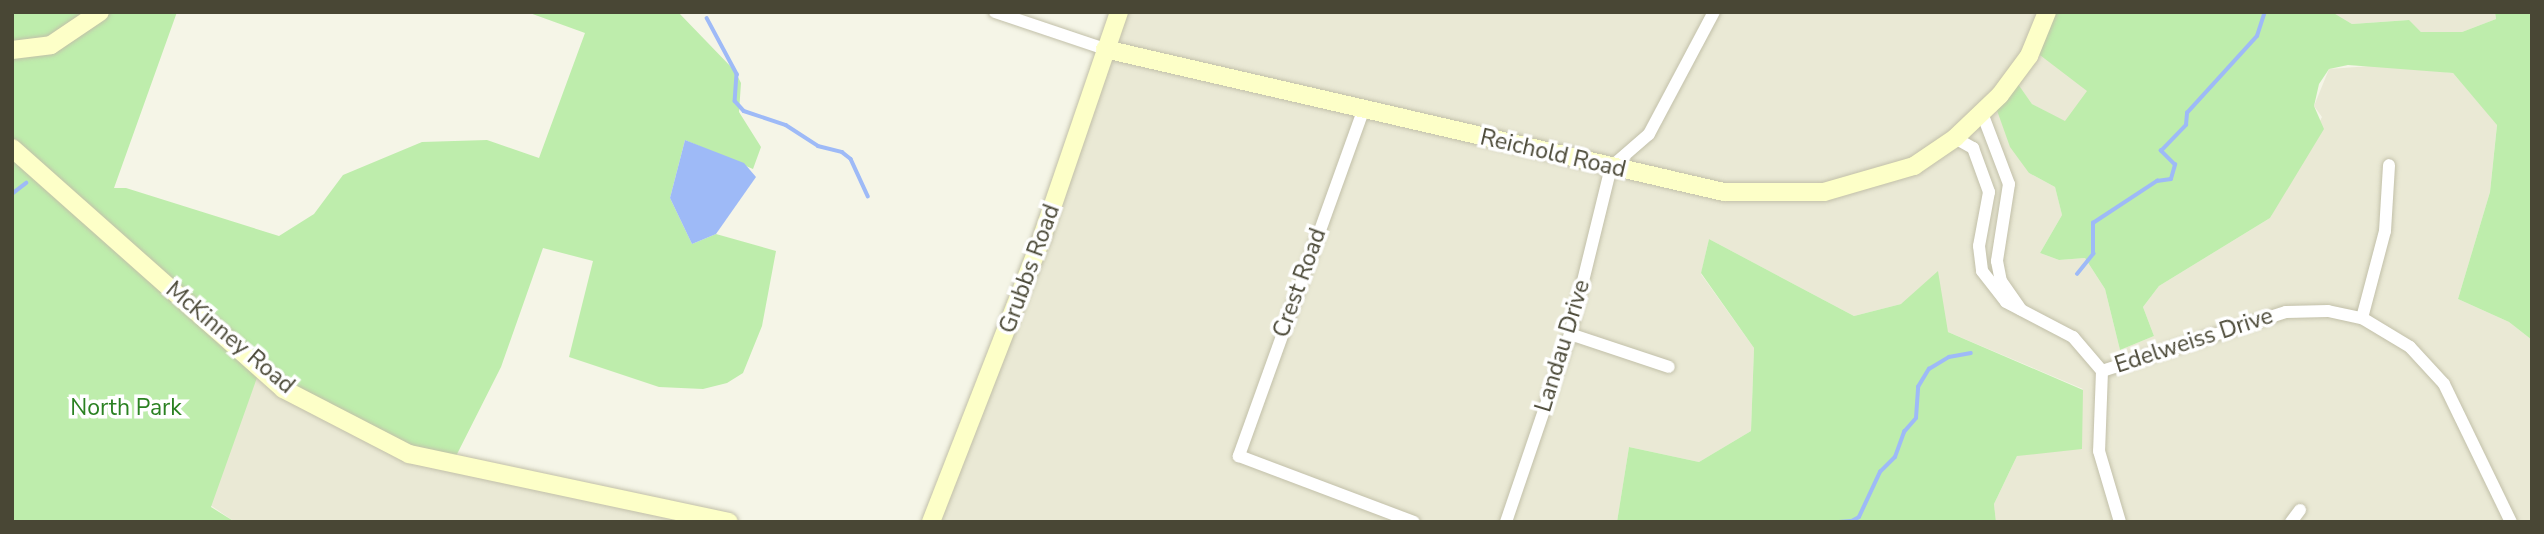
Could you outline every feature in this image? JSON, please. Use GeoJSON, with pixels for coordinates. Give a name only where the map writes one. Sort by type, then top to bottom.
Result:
{"type":"FeatureCollection","features":[{"type":"Feature","properties":{"kind":"street"},"geometry":{"type":"LineString","coordinates":[[12,50],[51,45],[81,29],[100,12]]}},
{"type":"Feature","properties":{"kind":"street","name":"Reichold Road"},"geometry":{"type":"LineString","coordinates":[[995,12],[1105,49],[1363,111],[1724,192],[1824,192],[1914,166],[1955,138],[1982,113],[2029,56],[2047,12]]}},
{"type":"Feature","properties":{"kind":"street","name":"Grubbs Road"},"geometry":{"type":"LineString","coordinates":[[931,522],[1034,258],[1119,12]]}},
{"type":"Feature","properties":{"kind":"street"},"geometry":{"type":"LineString","coordinates":[[1611,167],[1649,134],[1714,12]]}},
{"type":"Feature","properties":{"kind":"street","name":"Crest Road"},"geometry":{"type":"LineString","coordinates":[[1363,111],[1239,456],[1414,522]]}},
{"type":"Feature","properties":{"kind":"street"},"geometry":{"type":"LineString","coordinates":[[1982,113],[2009,184],[1997,261],[2001,281],[2021,310]]}},
{"type":"Feature","properties":{"kind":"street"},"geometry":{"type":"LineString","coordinates":[[1955,138],[1973,148],[1989,192],[1979,246],[1982,271],[2006,302],[2073,337],[2102,371],[2099,451],[2120,522]]}},
{"type":"Feature","properties":{"kind":"street","name":"McKinney Road"},"geometry":{"type":"LineString","coordinates":[[12,148],[295,395],[409,454],[729,522]]}},
{"type":"Feature","properties":{"kind":"street"},"geometry":{"type":"LineString","coordinates":[[2362,318],[2385,231],[2389,165]]}},
{"type":"Feature","properties":{"kind":"street","name":"Landau Drive"},"geometry":{"type":"LineString","coordinates":[[1506,522],[1570,334],[1611,167]]}},
{"type":"Feature","properties":{"kind":"street","name":"Edelweiss Drive"},"geometry":{"type":"LineString","coordinates":[[2102,371],[2286,312],[2328,311],[2362,318],[2410,347],[2444,384],[2511,522]]}},
{"type":"Feature","properties":{"kind":"street"},"geometry":{"type":"LineString","coordinates":[[1570,334],[1670,368]]}},
{"type":"Feature","properties":{"kind":"street"},"geometry":{"type":"LineString","coordinates":[[2291,522],[2300,510]]}},
{"type":"Feature","properties":{"kind":"shaded area"},"geometry":{"type":"Polygon","coordinates":[[[1119,12],[2047,12],[2076,79],[2088,91],[2065,122],[2032,104],[2013,78],[2029,173],[2055,187],[2062,215],[2040,253],[2059,260],[2085,258],[2105,289],[2120,350],[2154,336],[2143,307],[2159,286],[2270,218],[2322,117],[2314,106],[2329,69],[2384,65],[2453,73],[2497,124],[2490,192],[2458,299],[2509,322],[2532,340],[2532,522],[1996,522],[1994,504],[2017,456],[2083,389],[1948,332],[1901,304],[1854,316],[1709,239],[1701,274],[1754,348],[1751,431],[1699,462],[1629,447],[1617,522],[931,522],[1119,12]]]}},
{"type":"Feature","properties":{"kind":"shaded area"},"geometry":{"type":"Polygon","coordinates":[[[2332,12],[2495,12],[2496,19],[2462,32],[2421,32],[2408,20],[2352,24],[2332,12]]]}},
{"type":"Feature","properties":{"kind":"shaded area"},"geometry":{"type":"Polygon","coordinates":[[[260,367],[409,454],[729,522],[235,522],[178,483],[260,367]]]}},
{"type":"Feature","properties":{"kind":"green space","name":"North Park"},"geometry":{"type":"Polygon","coordinates":[[[12,12],[177,12],[114,188],[126,188],[279,236],[314,214],[343,175],[422,142],[487,140],[539,158],[585,33],[527,12],[678,12],[735,71],[741,83],[739,112],[761,147],[753,169],[685,140],[670,198],[692,244],[716,234],[776,251],[762,326],[743,373],[727,383],[703,389],[659,387],[569,357],[593,261],[543,248],[501,367],[452,464],[409,454],[259,372],[211,507],[235,522],[12,522],[12,12]]]}},
{"type":"Feature","properties":{"kind":"green space"},"geometry":{"type":"Polygon","coordinates":[[[2047,12],[2332,12],[2352,24],[2409,20],[2421,32],[2462,32],[2496,19],[2495,12],[2532,12],[2532,340],[2509,322],[2458,299],[2490,192],[2497,125],[2453,73],[2348,65],[2329,69],[2319,84],[2314,106],[2324,129],[2270,218],[2159,286],[2143,307],[2154,336],[2120,350],[2105,289],[2085,258],[2059,260],[2040,253],[2062,215],[2055,187],[2029,173],[2010,147],[1994,102],[2013,77],[2032,104],[2065,121],[2087,91],[2032,49],[2047,12]]]}},
{"type":"Feature","properties":{"kind":"green space"},"geometry":{"type":"Polygon","coordinates":[[[1709,239],[1854,316],[1901,304],[1938,271],[1948,332],[2083,390],[2082,449],[2017,456],[1994,504],[1996,522],[1617,522],[1629,447],[1699,462],[1751,431],[1754,348],[1701,273],[1709,239]]]}},
{"type":"Feature","properties":{"kind":"water"},"geometry":{"type":"Polygon","coordinates":[[[685,140],[744,163],[756,177],[716,234],[692,244],[670,198],[685,140]]]}},
{"type":"Feature","properties":{"kind":"waterway"},"geometry":{"type":"LineString","coordinates":[[2077,274],[2093,254],[2093,223],[2157,181],[2171,179],[2175,165],[2161,151],[2186,125],[2187,113],[2257,36],[2265,12]]}},
{"type":"Feature","properties":{"kind":"waterway"},"geometry":{"type":"LineString","coordinates":[[707,18],[737,74],[735,101],[744,111],[786,125],[818,146],[842,152],[851,159],[868,196]]}},
{"type":"Feature","properties":{"kind":"waterway"},"geometry":{"type":"LineString","coordinates":[[12,194],[26,183]]}},
{"type":"Feature","properties":{"kind":"waterway"},"geometry":{"type":"LineString","coordinates":[[1850,522],[1859,517],[1880,472],[1895,457],[1904,432],[1916,418],[1918,387],[1929,369],[1949,357],[1971,353]]}},
{"type":"Feature","properties":{"kind":"waterway"},"geometry":{"type":"LineString","coordinates":[[1839,522],[1850,521]]}}]}
